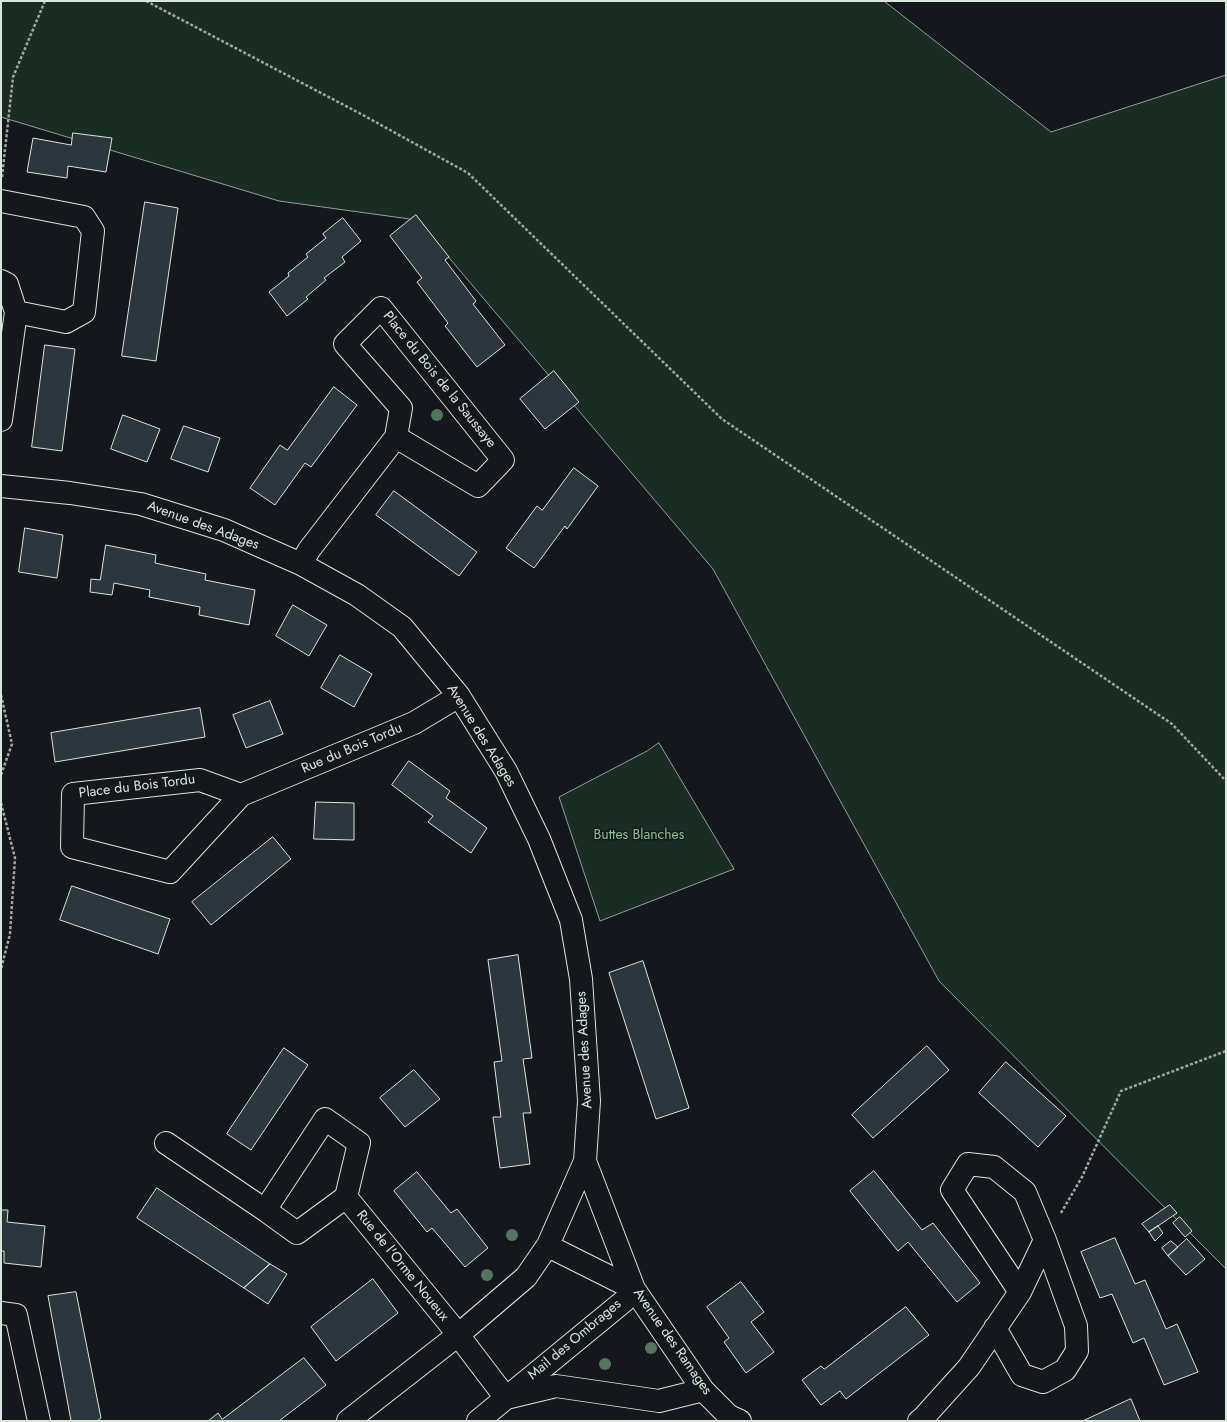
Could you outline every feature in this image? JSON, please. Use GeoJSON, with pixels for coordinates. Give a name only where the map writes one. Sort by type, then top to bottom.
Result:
{"type":"FeatureCollection","features":[{"type":"Feature","properties":{"kind":"street"},"geometry":{"type":"LineString","coordinates":[[1,201],[84,217],[93,231],[84,312],[66,322],[16,312]]}},
{"type":"Feature","properties":{"kind":"street"},"geometry":{"type":"LineString","coordinates":[[1,281],[7,284],[16,312],[1,420]]}},
{"type":"Feature","properties":{"kind":"street","name":"Place du Bois de la Saussaye"},"geometry":{"type":"LineString","coordinates":[[381,308],[503,460],[478,486],[396,437],[401,408],[345,344],[381,308]]}},
{"type":"Feature","properties":{"kind":"street"},"geometry":{"type":"LineString","coordinates":[[301,564],[309,550],[396,437]]}},
{"type":"Feature","properties":{"kind":"street","name":"Avenue des Adages"},"geometry":{"type":"LineString","coordinates":[[1,486],[140,504],[224,530],[301,564],[357,595],[402,627],[459,696],[506,770],[539,839],[570,920],[581,979],[589,1101],[585,1161]]}},
{"type":"Feature","properties":{"kind":"street","name":"Rue du Bois Tordu"},"geometry":{"type":"LineString","coordinates":[[241,795],[414,723],[459,696]]}},
{"type":"Feature","properties":{"kind":"street","name":"Place du Bois Tordu"},"geometry":{"type":"LineString","coordinates":[[200,780],[241,795],[170,872],[72,847],[73,794],[200,780]]}},
{"type":"Feature","properties":{"kind":"street"},"geometry":{"type":"LineString","coordinates":[[166,1143],[297,1233],[346,1197],[359,1143],[325,1119],[265,1210]]}},
{"type":"Feature","properties":{"kind":"street"},"geometry":{"type":"LineString","coordinates":[[348,1421],[458,1335],[526,1277],[548,1245],[585,1161]]}},
{"type":"Feature","properties":{"kind":"street","name":"Avenue des Ramages"},"geometry":{"type":"LineString","coordinates":[[585,1161],[634,1289],[703,1390],[729,1416],[740,1421]]}},
{"type":"Feature","properties":{"kind":"street"},"geometry":{"type":"LineString","coordinates":[[995,1328],[1022,1375],[1043,1382],[1065,1370],[1077,1351],[1076,1326],[1045,1240],[1025,1192],[994,1167],[968,1164],[952,1190],[1020,1292]]}},
{"type":"Feature","properties":{"kind":"street","name":"Rue de l'Orme Noueux"},"geometry":{"type":"LineString","coordinates":[[346,1197],[458,1335],[506,1398]]}},
{"type":"Feature","properties":{"kind":"street"},"geometry":{"type":"LineString","coordinates":[[921,1420],[969,1366],[1020,1292],[1045,1240]]}},
{"type":"Feature","properties":{"kind":"street","name":"Mail des Ombrages"},"geometry":{"type":"LineString","coordinates":[[478,1421],[624,1301],[634,1289],[548,1245]]}},
{"type":"Feature","properties":{"kind":"street"},"geometry":{"type":"LineString","coordinates":[[1,1313],[16,1315],[39,1421]]}},
{"type":"Feature","properties":{"kind":"street"},"geometry":{"type":"LineString","coordinates":[[506,1398],[556,1386],[659,1401],[703,1390]]}},
{"type":"Feature","properties":{"kind":"path"},"geometry":{"type":"LineString","coordinates":[[1,185],[13,77],[45,1]]}},
{"type":"Feature","properties":{"kind":"path"},"geometry":{"type":"LineString","coordinates":[[146,1],[361,114],[468,173],[722,419],[1172,724],[1226,780]]}},
{"type":"Feature","properties":{"kind":"path"},"geometry":{"type":"LineString","coordinates":[[1,695],[12,744],[1,775]]}},
{"type":"Feature","properties":{"kind":"path"},"geometry":{"type":"LineString","coordinates":[[1,803],[15,858],[10,934],[1,969]]}},
{"type":"Feature","properties":{"kind":"path"},"geometry":{"type":"LineString","coordinates":[[1045,1240],[1082,1177],[1121,1091],[1226,1051]]}},
{"type":"Feature","properties":{"kind":"green space"},"geometry":{"type":"Polygon","coordinates":[[[1,1],[884,1],[1051,132],[1226,75],[1226,1269],[939,981],[713,569],[417,220],[279,201],[1,117],[1,1]]]}},
{"type":"Feature","properties":{"kind":"green space","name":"Buttes Blanches"},"geometry":{"type":"Polygon","coordinates":[[[659,743],[734,869],[600,921],[559,797],[647,751],[659,743]]]}},
{"type":"Feature","properties":{"kind":"building"},"geometry":{"type":"Polygon","coordinates":[[[73,133],[112,138],[106,172],[68,166],[67,178],[27,172],[33,138],[71,145],[73,133]]]}},
{"type":"Feature","properties":{"kind":"building"},"geometry":{"type":"Polygon","coordinates":[[[145,202],[178,208],[156,361],[122,356],[145,202]]]}},
{"type":"Feature","properties":{"kind":"building"},"geometry":{"type":"Polygon","coordinates":[[[416,215],[449,257],[445,260],[476,301],[473,304],[505,345],[477,367],[445,326],[448,323],[417,282],[422,278],[390,236],[416,215]]]}},
{"type":"Feature","properties":{"kind":"building"},"geometry":{"type":"Polygon","coordinates":[[[343,218],[361,241],[342,257],[345,262],[324,278],[326,280],[306,297],[308,299],[287,316],[269,292],[289,276],[288,273],[308,257],[306,254],[326,238],[323,234],[343,218]]]}},
{"type":"Feature","properties":{"kind":"building"},"geometry":{"type":"Polygon","coordinates":[[[45,345],[75,349],[62,451],[32,447],[45,345]]]}},
{"type":"Feature","properties":{"kind":"building"},"geometry":{"type":"Polygon","coordinates":[[[554,371],[579,402],[545,429],[520,399],[554,371]]]}},
{"type":"Feature","properties":{"kind":"building"},"geometry":{"type":"Polygon","coordinates":[[[334,387],[357,405],[311,467],[305,463],[275,505],[250,488],[280,445],[287,450],[334,387]]]}},
{"type":"Feature","properties":{"kind":"building"},"geometry":{"type":"Polygon","coordinates":[[[123,415],[160,429],[147,462],[111,449],[123,415]]]}},
{"type":"Feature","properties":{"kind":"building"},"geometry":{"type":"Polygon","coordinates":[[[184,426],[220,438],[208,472],[171,459],[184,426]]]}},
{"type":"Feature","properties":{"kind":"building"},"geometry":{"type":"Polygon","coordinates":[[[574,468],[598,486],[567,529],[565,526],[534,568],[506,548],[537,506],[542,510],[574,468]]]}},
{"type":"Feature","properties":{"kind":"building"},"geometry":{"type":"Polygon","coordinates":[[[394,491],[477,552],[459,576],[376,515],[394,491]]]}},
{"type":"Feature","properties":{"kind":"building"},"geometry":{"type":"Polygon","coordinates":[[[25,528],[63,535],[57,578],[19,572],[25,528]]]}},
{"type":"Feature","properties":{"kind":"building"},"geometry":{"type":"Polygon","coordinates":[[[106,545],[156,555],[155,563],[206,574],[205,580],[255,590],[249,625],[199,615],[200,607],[149,597],[150,590],[114,583],[112,595],[90,592],[91,579],[100,580],[106,545]]]}},
{"type":"Feature","properties":{"kind":"building"},"geometry":{"type":"Polygon","coordinates":[[[293,605],[327,625],[309,656],[276,636],[293,605]]]}},
{"type":"Feature","properties":{"kind":"building"},"geometry":{"type":"Polygon","coordinates":[[[340,655],[372,674],[354,707],[321,688],[340,655]]]}},
{"type":"Feature","properties":{"kind":"building"},"geometry":{"type":"Polygon","coordinates":[[[270,701],[283,734],[246,748],[233,715],[270,701]]]}},
{"type":"Feature","properties":{"kind":"building"},"geometry":{"type":"Polygon","coordinates":[[[200,708],[205,737],[55,762],[51,733],[200,708]]]}},
{"type":"Feature","properties":{"kind":"building"},"geometry":{"type":"Polygon","coordinates":[[[409,761],[450,791],[446,798],[487,828],[471,853],[428,822],[433,816],[392,785],[409,761]]]}},
{"type":"Feature","properties":{"kind":"building"},"geometry":{"type":"Polygon","coordinates":[[[316,802],[354,803],[354,840],[314,839],[316,802]]]}},
{"type":"Feature","properties":{"kind":"building"},"geometry":{"type":"Polygon","coordinates":[[[273,837],[291,859],[211,925],[192,902],[273,837]]]}},
{"type":"Feature","properties":{"kind":"building"},"geometry":{"type":"Polygon","coordinates":[[[72,886],[170,919],[158,954],[60,920],[72,886]]]}},
{"type":"Feature","properties":{"kind":"building"},"geometry":{"type":"Polygon","coordinates":[[[518,955],[532,1058],[523,1059],[531,1113],[523,1113],[530,1164],[500,1168],[493,1117],[501,1117],[494,1062],[502,1061],[488,960],[518,955]]]}},
{"type":"Feature","properties":{"kind":"building"},"geometry":{"type":"Polygon","coordinates":[[[643,961],[689,1108],[656,1119],[609,973],[643,961]]]}},
{"type":"Feature","properties":{"kind":"building"},"geometry":{"type":"Polygon","coordinates":[[[927,1046],[949,1070],[873,1138],[852,1115],[927,1046]]]}},
{"type":"Feature","properties":{"kind":"building"},"geometry":{"type":"Polygon","coordinates":[[[284,1048],[308,1065],[251,1150],[227,1134],[284,1048]]]}},
{"type":"Feature","properties":{"kind":"building"},"geometry":{"type":"Polygon","coordinates":[[[1006,1062],[1066,1116],[1038,1147],[979,1093],[1006,1062]]]}},
{"type":"Feature","properties":{"kind":"building"},"geometry":{"type":"Polygon","coordinates":[[[414,1070],[440,1099],[405,1127],[380,1098],[414,1070]]]}},
{"type":"Feature","properties":{"kind":"building"},"geometry":{"type":"Polygon","coordinates":[[[874,1171],[922,1230],[933,1223],[980,1283],[957,1302],[908,1242],[898,1251],[850,1191],[874,1171]]]}},
{"type":"Feature","properties":{"kind":"building"},"geometry":{"type":"Polygon","coordinates":[[[417,1172],[451,1213],[457,1209],[488,1248],[465,1267],[432,1228],[427,1232],[394,1191],[417,1172]]]}},
{"type":"Feature","properties":{"kind":"building"},"geometry":{"type":"Polygon","coordinates":[[[157,1188],[270,1264],[244,1288],[137,1218],[157,1188]]]}},
{"type":"Feature","properties":{"kind":"building"},"geometry":{"type":"Polygon","coordinates":[[[1170,1205],[1177,1213],[1149,1232],[1142,1224],[1170,1205]]]}},
{"type":"Feature","properties":{"kind":"building"},"geometry":{"type":"Polygon","coordinates":[[[1,1210],[8,1210],[7,1222],[45,1226],[41,1267],[4,1263],[4,1251],[1,1251],[1,1210]]]}},
{"type":"Feature","properties":{"kind":"building"},"geometry":{"type":"Polygon","coordinates":[[[1180,1217],[1192,1231],[1185,1237],[1173,1223],[1180,1217]]]}},
{"type":"Feature","properties":{"kind":"building"},"geometry":{"type":"Polygon","coordinates":[[[1158,1226],[1163,1233],[1155,1241],[1149,1232],[1158,1226]]]}},
{"type":"Feature","properties":{"kind":"building"},"geometry":{"type":"Polygon","coordinates":[[[1115,1238],[1135,1284],[1145,1280],[1166,1329],[1177,1324],[1198,1372],[1164,1385],[1144,1338],[1133,1343],[1112,1294],[1100,1298],[1081,1252],[1115,1238]]]}},
{"type":"Feature","properties":{"kind":"building"},"geometry":{"type":"Polygon","coordinates":[[[1187,1239],[1205,1259],[1186,1275],[1168,1256],[1187,1239]]]}},
{"type":"Feature","properties":{"kind":"building"},"geometry":{"type":"Polygon","coordinates":[[[1171,1241],[1178,1247],[1168,1256],[1162,1248],[1171,1241]]]}},
{"type":"Feature","properties":{"kind":"building"},"geometry":{"type":"Polygon","coordinates":[[[270,1264],[287,1274],[268,1304],[244,1288],[270,1264]]]}},
{"type":"Feature","properties":{"kind":"building"},"geometry":{"type":"Polygon","coordinates":[[[373,1279],[398,1313],[336,1361],[311,1327],[373,1279]]]}},
{"type":"Feature","properties":{"kind":"building"},"geometry":{"type":"Polygon","coordinates":[[[741,1282],[764,1312],[751,1322],[774,1352],[746,1373],[724,1342],[729,1338],[707,1307],[741,1282]]]}},
{"type":"Feature","properties":{"kind":"building"},"geometry":{"type":"Polygon","coordinates":[[[76,1292],[101,1418],[97,1421],[71,1421],[48,1296],[76,1292]]]}},
{"type":"Feature","properties":{"kind":"building"},"geometry":{"type":"Polygon","coordinates":[[[906,1307],[929,1335],[846,1399],[840,1391],[821,1405],[802,1380],[821,1366],[824,1369],[906,1307]]]}},
{"type":"Feature","properties":{"kind":"building"},"geometry":{"type":"Polygon","coordinates":[[[304,1358],[326,1385],[279,1421],[208,1421],[218,1413],[222,1419],[304,1358]]]}},
{"type":"Feature","properties":{"kind":"building"},"geometry":{"type":"Polygon","coordinates":[[[1131,1399],[1140,1421],[1083,1421],[1131,1399]]]}}]}
